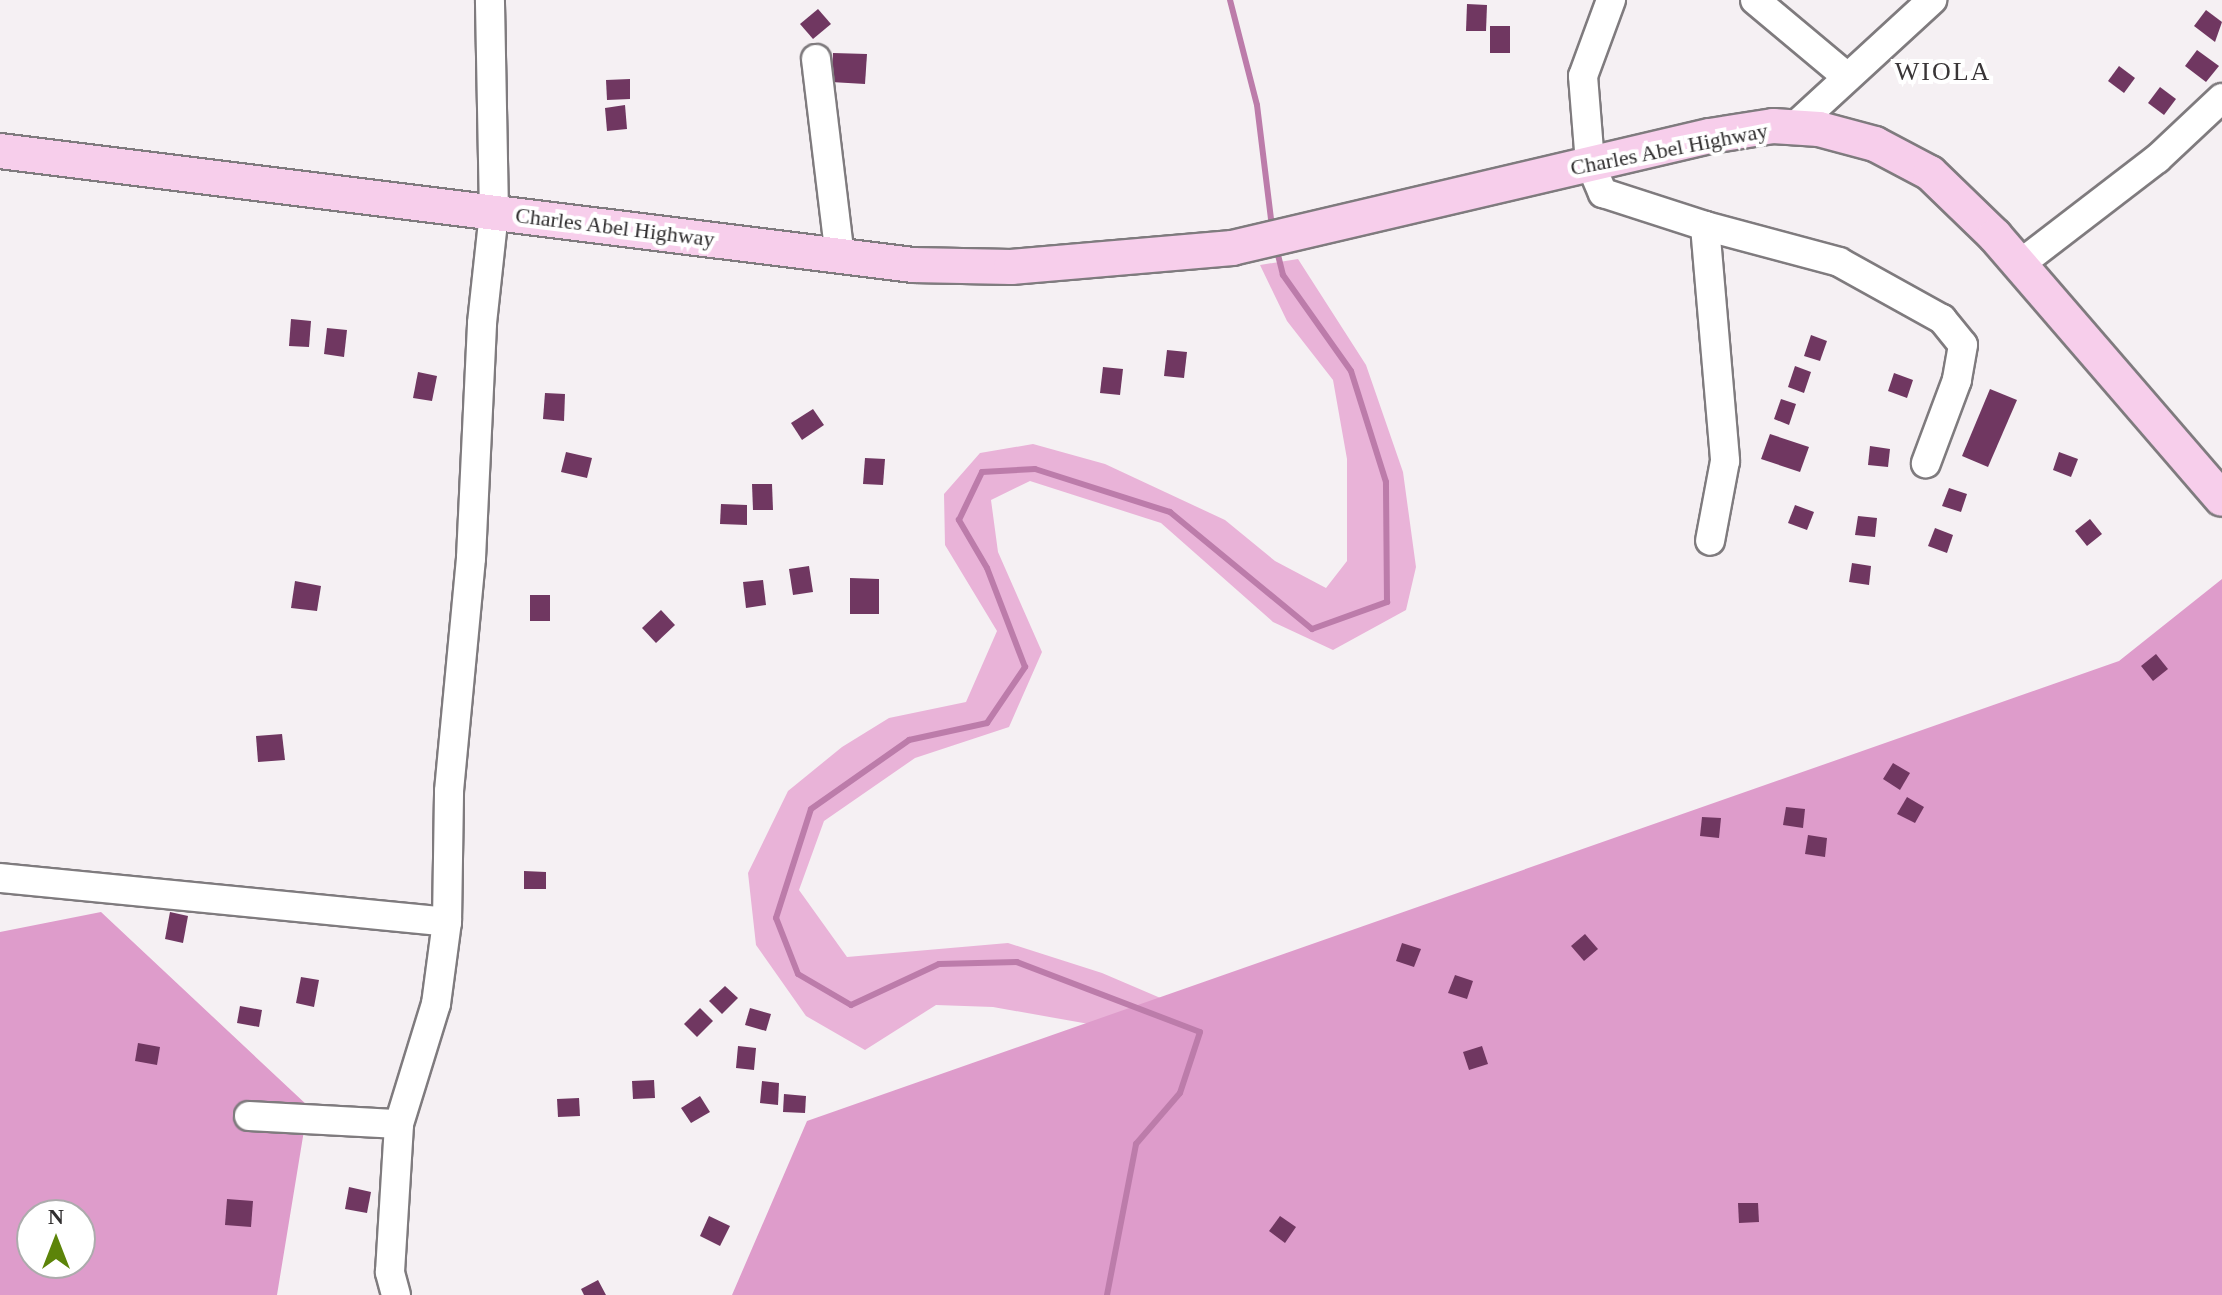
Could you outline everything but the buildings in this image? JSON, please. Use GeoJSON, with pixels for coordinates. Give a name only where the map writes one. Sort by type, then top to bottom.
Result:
{"type":"FeatureCollection","features":[{"type":"Feature","properties":{"kind":"main road","name":"Charles Abel Highway"},"geometry":{"type":"LineString","coordinates":[[0,151],[913,265],[1011,267],[1232,248],[1352,223],[1710,136],[1794,127],[1875,144],[1930,173],[2020,264],[2222,499]]}},
{"type":"Feature","properties":{"kind":"street"},"geometry":{"type":"LineString","coordinates":[[396,1295],[390,1272],[399,1124],[436,1004],[447,922],[449,791],[471,558],[482,323],[494,212],[490,0]]}},
{"type":"Feature","properties":{"kind":"street"},"geometry":{"type":"LineString","coordinates":[[1611,0],[1583,76],[1590,163],[1603,193],[1705,226],[1839,262],[1942,319],[1963,345],[1957,380],[1926,463]]}},
{"type":"Feature","properties":{"kind":"street"},"geometry":{"type":"LineString","coordinates":[[1755,0],[1847,77]]}},
{"type":"Feature","properties":{"kind":"street"},"geometry":{"type":"LineString","coordinates":[[1794,127],[1932,0]]}},
{"type":"Feature","properties":{"kind":"street"},"geometry":{"type":"LineString","coordinates":[[816,59],[840,256]]}},
{"type":"Feature","properties":{"kind":"street"},"geometry":{"type":"LineString","coordinates":[[2020,264],[2157,159],[2222,98]]}},
{"type":"Feature","properties":{"kind":"street"},"geometry":{"type":"LineString","coordinates":[[1705,226],[1725,461],[1710,541]]}},
{"type":"Feature","properties":{"kind":"street"},"geometry":{"type":"LineString","coordinates":[[0,878],[447,922]]}},
{"type":"Feature","properties":{"kind":"street"},"geometry":{"type":"LineString","coordinates":[[249,1116],[399,1124]]}},
{"type":"Feature","properties":{"kind":"shaded area"},"geometry":{"type":"Polygon","coordinates":[[[1298,259],[1366,365],[1403,472],[1416,567],[1406,610],[1333,650],[1273,622],[1161,523],[1030,481],[991,500],[998,552],[1042,652],[1009,727],[915,758],[824,821],[799,890],[847,957],[1008,943],[1102,973],[1212,1020],[1123,1030],[993,1007],[936,1005],[865,1050],[806,1016],[756,945],[748,873],[788,791],[842,747],[889,718],[966,702],[997,631],[945,545],[944,494],[980,453],[1033,444],[1105,464],[1225,520],[1275,561],[1326,588],[1347,561],[1347,459],[1333,380],[1287,321],[1260,265],[1298,259]]]}},
{"type":"Feature","properties":{"kind":"shaded area"},"geometry":{"type":"Polygon","coordinates":[[[2222,579],[2222,1295],[732,1295],[807,1121],[2119,661],[2222,579]]]}},
{"type":"Feature","properties":{"kind":"shaded area"},"geometry":{"type":"Polygon","coordinates":[[[101,912],[308,1106],[277,1295],[0,1295],[0,932],[101,912]]]}},
{"type":"Feature","properties":{"kind":"waterway"},"geometry":{"type":"LineString","coordinates":[[1230,0],[1257,105],[1272,228]]}},
{"type":"Feature","properties":{"kind":"waterway"},"geometry":{"type":"LineString","coordinates":[[1107,1295],[1136,1144],[1180,1093],[1200,1032],[1017,962],[939,964],[851,1005],[798,974],[776,918],[811,809],[909,740],[987,723],[1025,667],[987,568],[959,520],[982,472],[1035,469],[1170,512],[1312,629],[1387,602],[1386,482],[1351,371],[1283,275],[1276,246]]}},
{"type":"Feature","properties":{"kind":"district","name":"WIOLA"},"geometry":{"type":"Point","coordinates":[1943,72]}}]}
